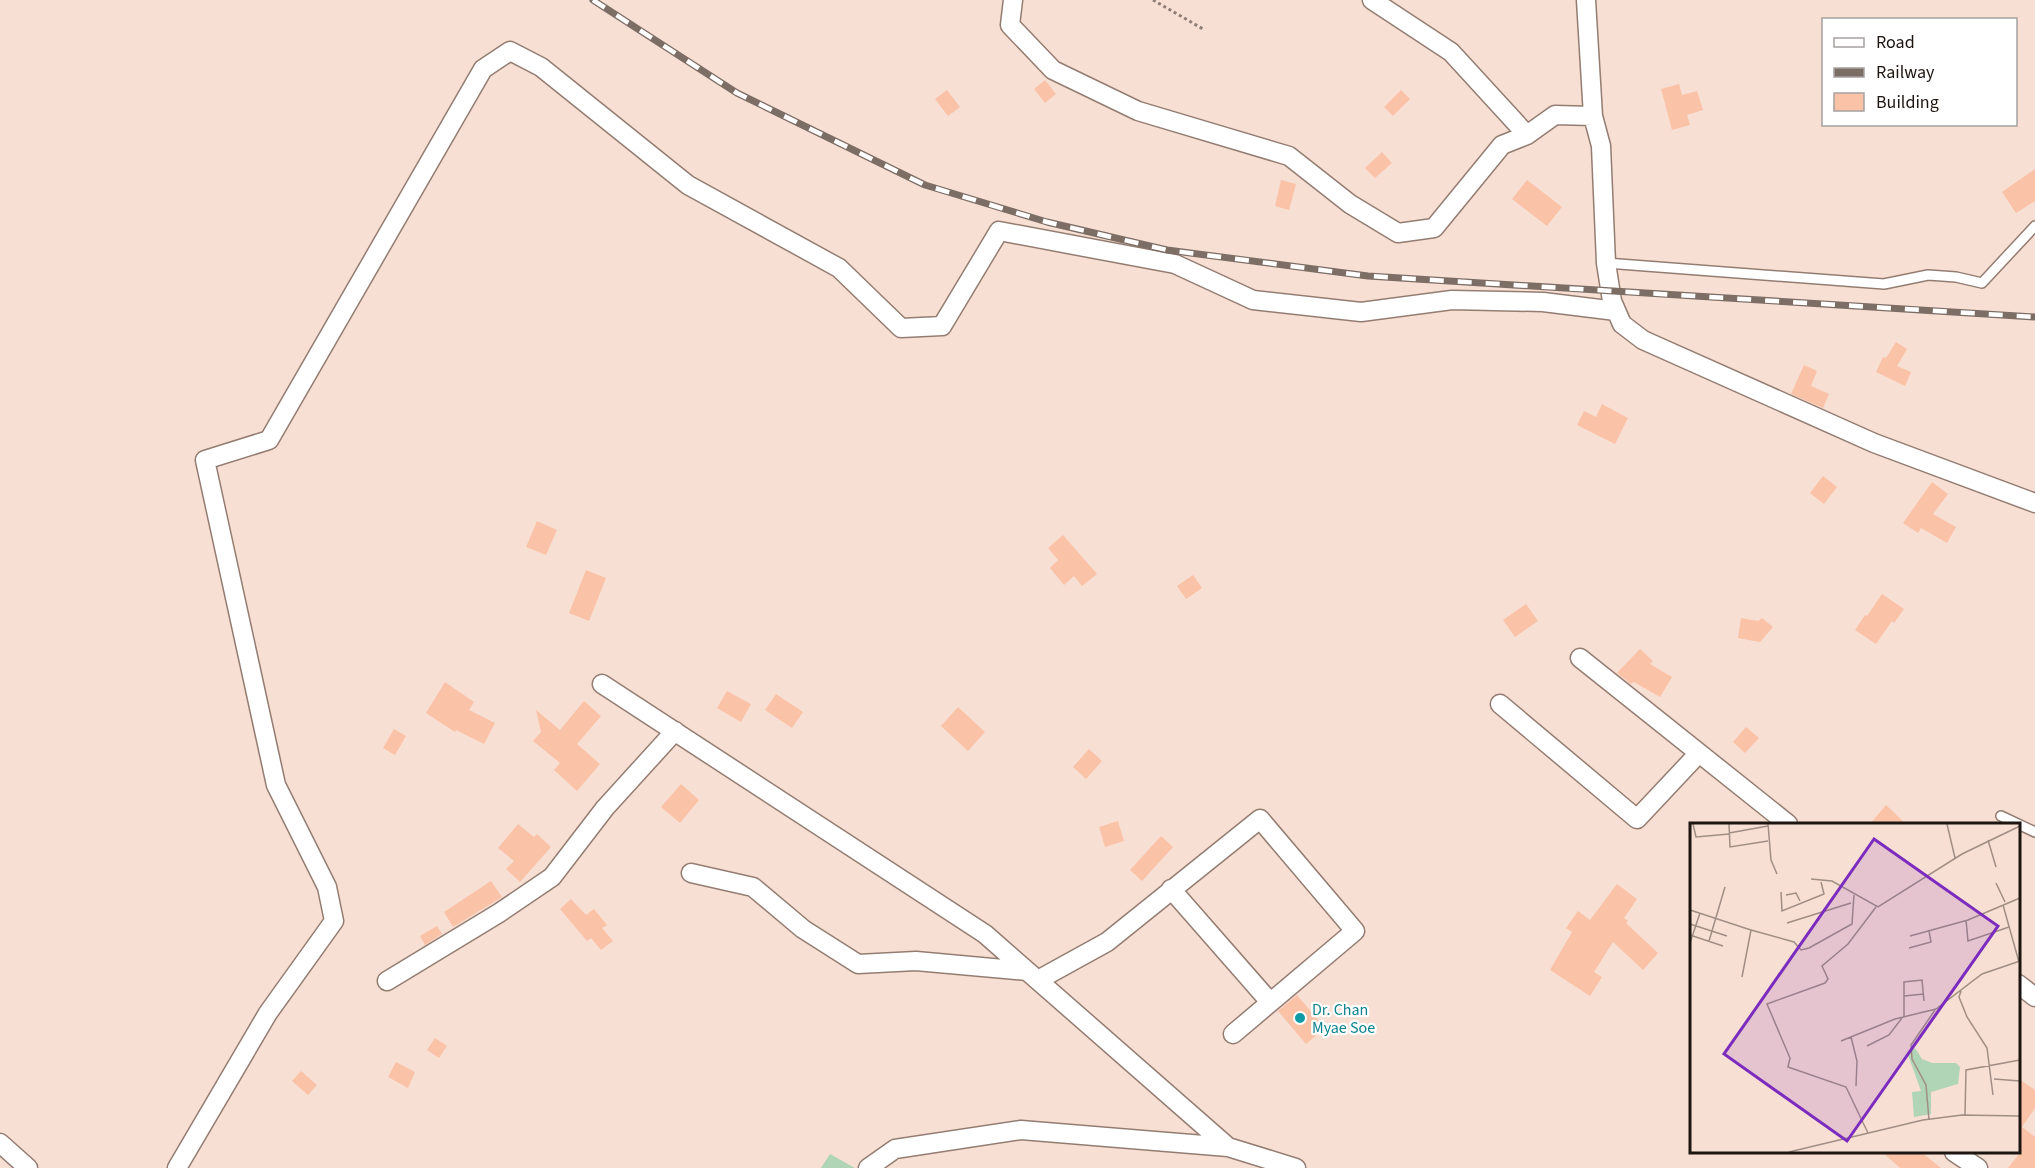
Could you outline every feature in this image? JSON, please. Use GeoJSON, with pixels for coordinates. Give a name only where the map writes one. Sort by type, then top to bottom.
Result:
{"type":"FeatureCollection","features":[{"type":"Feature","properties":{"kind":"street"},"geometry":{"type":"LineString","coordinates":[[1013,0],[1010,25],[1053,70],[1138,111],[1289,156],[1350,204],[1398,233],[1434,228],[1502,145],[1527,135],[1554,115],[1593,116]]}},
{"type":"Feature","properties":{"kind":"street"},"geometry":{"type":"LineString","coordinates":[[1372,0],[1451,52],[1527,135]]}},
{"type":"Feature","properties":{"kind":"street"},"geometry":{"type":"LineString","coordinates":[[1586,0],[1593,116],[1601,146],[1606,263],[1611,301],[1622,324],[1643,340],[1874,443],[2035,503]]}},
{"type":"Feature","properties":{"kind":"street"},"geometry":{"type":"LineString","coordinates":[[177,1168],[268,1013],[334,921],[327,887],[276,784],[205,460],[269,440],[483,69],[510,51],[541,67],[688,184],[838,268],[901,328],[942,326],[999,231],[1174,264],[1253,300],[1361,312],[1452,300],[1543,302],[1616,311]]}},
{"type":"Feature","properties":{"kind":"street"},"geometry":{"type":"LineString","coordinates":[[1580,658],[1786,823]]}},
{"type":"Feature","properties":{"kind":"street"},"geometry":{"type":"LineString","coordinates":[[602,684],[985,934],[1228,1147]]}},
{"type":"Feature","properties":{"kind":"street"},"geometry":{"type":"LineString","coordinates":[[1500,704],[1637,819],[1699,753]]}},
{"type":"Feature","properties":{"kind":"street"},"geometry":{"type":"LineString","coordinates":[[387,981],[499,913],[552,877],[604,808],[675,731]]}},
{"type":"Feature","properties":{"kind":"street"},"geometry":{"type":"LineString","coordinates":[[691,873],[753,887],[803,929],[858,964],[916,961],[1032,976],[1107,942],[1260,819],[1355,931],[1233,1034]]}},
{"type":"Feature","properties":{"kind":"street"},"geometry":{"type":"LineString","coordinates":[[1171,889],[1270,1002]]}},
{"type":"Feature","properties":{"kind":"street"},"geometry":{"type":"LineString","coordinates":[[2020,985],[2035,997]]}},
{"type":"Feature","properties":{"kind":"street"},"geometry":{"type":"LineString","coordinates":[[868,1168],[895,1149],[1022,1130],[1228,1147],[1296,1168]]}},
{"type":"Feature","properties":{"kind":"street"},"geometry":{"type":"LineString","coordinates":[[0,1143],[28,1168]]}},
{"type":"Feature","properties":{"kind":"street"},"geometry":{"type":"LineString","coordinates":[[1956,1153],[1978,1168]]}},
{"type":"Feature","properties":{"kind":"lane"},"geometry":{"type":"LineString","coordinates":[[1606,263],[1884,284],[1928,275],[1982,283],[2035,226]]}},
{"type":"Feature","properties":{"kind":"lane"},"geometry":{"type":"LineString","coordinates":[[2001,816],[2016,823]]}},
{"type":"Feature","properties":{"kind":"lane"},"geometry":{"type":"LineString","coordinates":[[2020,825],[2035,832]]}},
{"type":"Feature","properties":{"kind":"path"},"geometry":{"type":"LineString","coordinates":[[1153,0],[1203,29]]}},
{"type":"Feature","properties":{"kind":"green space"},"geometry":{"type":"Polygon","coordinates":[[[830,1154],[855,1168],[821,1168],[830,1154]]]}},
{"type":"Feature","properties":{"kind":"building"},"geometry":{"type":"Polygon","coordinates":[[[1045,80],[1056,94],[1045,103],[1034,89],[1045,80]]]}},
{"type":"Feature","properties":{"kind":"building"},"geometry":{"type":"Polygon","coordinates":[[[1679,84],[1682,95],[1697,91],[1703,110],[1687,115],[1690,125],[1672,130],[1661,89],[1679,84]]]}},
{"type":"Feature","properties":{"kind":"building"},"geometry":{"type":"Polygon","coordinates":[[[947,90],[960,107],[948,116],[935,99],[947,90]]]}},
{"type":"Feature","properties":{"kind":"building"},"geometry":{"type":"Polygon","coordinates":[[[1401,90],[1410,99],[1393,116],[1384,107],[1401,90]]]}},
{"type":"Feature","properties":{"kind":"building"},"geometry":{"type":"Polygon","coordinates":[[[1382,152],[1392,163],[1375,178],[1365,168],[1382,152]]]}},
{"type":"Feature","properties":{"kind":"building"},"geometry":{"type":"Polygon","coordinates":[[[2035,169],[2035,201],[2016,213],[2002,192],[2035,169]]]}},
{"type":"Feature","properties":{"kind":"building"},"geometry":{"type":"Polygon","coordinates":[[[1281,180],[1296,184],[1289,210],[1275,206],[1281,180]]]}},
{"type":"Feature","properties":{"kind":"building"},"geometry":{"type":"Polygon","coordinates":[[[1527,180],[1562,207],[1547,226],[1512,199],[1527,180]]]}},
{"type":"Feature","properties":{"kind":"building"},"geometry":{"type":"Polygon","coordinates":[[[1896,342],[1907,349],[1897,366],[1911,372],[1905,386],[1876,372],[1883,357],[1886,358],[1896,342]]]}},
{"type":"Feature","properties":{"kind":"building"},"geometry":{"type":"Polygon","coordinates":[[[1804,365],[1817,371],[1811,386],[1829,394],[1823,408],[1791,394],[1804,365]]]}},
{"type":"Feature","properties":{"kind":"building"},"geometry":{"type":"Polygon","coordinates":[[[1602,404],[1628,418],[1615,444],[1577,425],[1584,411],[1596,417],[1602,404]]]}},
{"type":"Feature","properties":{"kind":"building"},"geometry":{"type":"Polygon","coordinates":[[[1823,476],[1837,487],[1824,504],[1810,493],[1823,476]]]}},
{"type":"Feature","properties":{"kind":"building"},"geometry":{"type":"Polygon","coordinates":[[[1932,482],[1948,494],[1933,514],[1956,527],[1947,543],[1921,528],[1918,533],[1903,523],[1932,482]]]}},
{"type":"Feature","properties":{"kind":"building"},"geometry":{"type":"Polygon","coordinates":[[[537,521],[557,530],[546,555],[526,547],[537,521]]]}},
{"type":"Feature","properties":{"kind":"building"},"geometry":{"type":"Polygon","coordinates":[[[1063,535],[1097,574],[1082,586],[1074,576],[1064,585],[1050,568],[1058,560],[1048,548],[1063,535]]]}},
{"type":"Feature","properties":{"kind":"building"},"geometry":{"type":"Polygon","coordinates":[[[586,570],[606,578],[589,621],[569,613],[586,570]]]}},
{"type":"Feature","properties":{"kind":"building"},"geometry":{"type":"Polygon","coordinates":[[[1193,575],[1202,588],[1186,599],[1177,586],[1193,575]]]}},
{"type":"Feature","properties":{"kind":"building"},"geometry":{"type":"Polygon","coordinates":[[[1882,594],[1904,609],[1894,623],[1892,621],[1876,644],[1855,630],[1882,594]]]}},
{"type":"Feature","properties":{"kind":"building"},"geometry":{"type":"Polygon","coordinates":[[[1526,604],[1538,621],[1515,637],[1503,620],[1526,604]]]}},
{"type":"Feature","properties":{"kind":"building"},"geometry":{"type":"Polygon","coordinates":[[[1741,618],[1758,621],[1762,618],[1773,627],[1760,642],[1738,638],[1741,618]]]}},
{"type":"Feature","properties":{"kind":"building"},"geometry":{"type":"Polygon","coordinates":[[[1640,649],[1653,661],[1650,664],[1672,677],[1660,697],[1634,682],[1631,684],[1617,673],[1640,649]]]}},
{"type":"Feature","properties":{"kind":"building"},"geometry":{"type":"Polygon","coordinates":[[[445,682],[474,702],[469,710],[495,723],[484,744],[456,730],[455,732],[426,713],[445,682]]]}},
{"type":"Feature","properties":{"kind":"building"},"geometry":{"type":"Polygon","coordinates":[[[727,691],[751,704],[741,722],[717,708],[727,691]]]}},
{"type":"Feature","properties":{"kind":"building"},"geometry":{"type":"Polygon","coordinates":[[[776,694],[803,712],[792,728],[765,710],[776,694]]]}},
{"type":"Feature","properties":{"kind":"building"},"geometry":{"type":"Polygon","coordinates":[[[584,701],[601,716],[577,744],[600,764],[577,791],[554,770],[560,763],[533,741],[541,732],[536,710],[560,730],[584,701]]]}},
{"type":"Feature","properties":{"kind":"building"},"geometry":{"type":"Polygon","coordinates":[[[958,707],[985,732],[968,751],[941,726],[958,707]]]}},
{"type":"Feature","properties":{"kind":"building"},"geometry":{"type":"Polygon","coordinates":[[[1746,727],[1759,738],[1745,753],[1733,742],[1746,727]]]}},
{"type":"Feature","properties":{"kind":"building"},"geometry":{"type":"Polygon","coordinates":[[[394,729],[406,736],[395,755],[383,748],[394,729]]]}},
{"type":"Feature","properties":{"kind":"building"},"geometry":{"type":"Polygon","coordinates":[[[1089,749],[1102,761],[1086,779],[1073,767],[1089,749]]]}},
{"type":"Feature","properties":{"kind":"building"},"geometry":{"type":"Polygon","coordinates":[[[681,784],[699,800],[680,823],[661,807],[681,784]]]}},
{"type":"Feature","properties":{"kind":"building"},"geometry":{"type":"Polygon","coordinates":[[[1886,805],[1905,823],[1871,823],[1886,805]]]}},
{"type":"Feature","properties":{"kind":"building"},"geometry":{"type":"Polygon","coordinates":[[[1118,821],[1124,841],[1105,847],[1099,827],[1118,821]]]}},
{"type":"Feature","properties":{"kind":"building"},"geometry":{"type":"Polygon","coordinates":[[[518,824],[534,837],[537,834],[551,847],[520,882],[506,869],[514,861],[498,848],[518,824]]]}},
{"type":"Feature","properties":{"kind":"building"},"geometry":{"type":"Polygon","coordinates":[[[1161,836],[1173,847],[1142,881],[1130,870],[1161,836]]]}},
{"type":"Feature","properties":{"kind":"building"},"geometry":{"type":"Polygon","coordinates":[[[491,881],[502,897],[453,927],[444,912],[491,881]]]}},
{"type":"Feature","properties":{"kind":"building"},"geometry":{"type":"Polygon","coordinates":[[[1617,884],[1637,899],[1624,918],[1628,921],[1626,923],[1658,953],[1643,970],[1613,942],[1594,972],[1602,977],[1590,996],[1550,970],[1572,932],[1566,928],[1578,911],[1590,920],[1617,884]]]}},
{"type":"Feature","properties":{"kind":"building"},"geometry":{"type":"Polygon","coordinates":[[[571,899],[586,915],[594,909],[607,925],[602,928],[613,941],[601,950],[591,938],[587,941],[560,909],[571,899]]]}},
{"type":"Feature","properties":{"kind":"building"},"geometry":{"type":"Polygon","coordinates":[[[437,926],[442,934],[425,945],[420,936],[437,926]]]}},
{"type":"Feature","properties":{"kind":"building","name":"Dr. Chan Myae Soe"},"geometry":{"type":"Polygon","coordinates":[[[1297,995],[1325,1028],[1306,1044],[1278,1011],[1297,995]]]}},
{"type":"Feature","properties":{"kind":"building"},"geometry":{"type":"Polygon","coordinates":[[[435,1038],[447,1046],[439,1058],[427,1050],[435,1038]]]}},
{"type":"Feature","properties":{"kind":"building"},"geometry":{"type":"Polygon","coordinates":[[[396,1062],[415,1072],[408,1088],[388,1077],[396,1062]]]}},
{"type":"Feature","properties":{"kind":"building"},"geometry":{"type":"Polygon","coordinates":[[[301,1071],[317,1085],[308,1095],[292,1081],[301,1071]]]}},
{"type":"Feature","properties":{"kind":"building"},"geometry":{"type":"Polygon","coordinates":[[[2020,1080],[2035,1090],[2035,1108],[2022,1127],[2035,1137],[2035,1168],[2008,1168],[2019,1154],[2020,1080]]]}},
{"type":"Feature","properties":{"kind":"building"},"geometry":{"type":"Polygon","coordinates":[[[1883,1153],[1922,1153],[1941,1168],[1900,1168],[1883,1153]]]}},
{"type":"Feature","properties":{"kind":"railway"},"geometry":{"type":"LineString","coordinates":[[593,0],[737,93],[925,185],[1047,222],[1167,250],[1368,276],[2035,317]]}},
{"type":"Feature","properties":{"kind":"place","name":"Dr. Chan Myae Soe"},"geometry":{"type":"Point","coordinates":[1300,1018]}}]}
